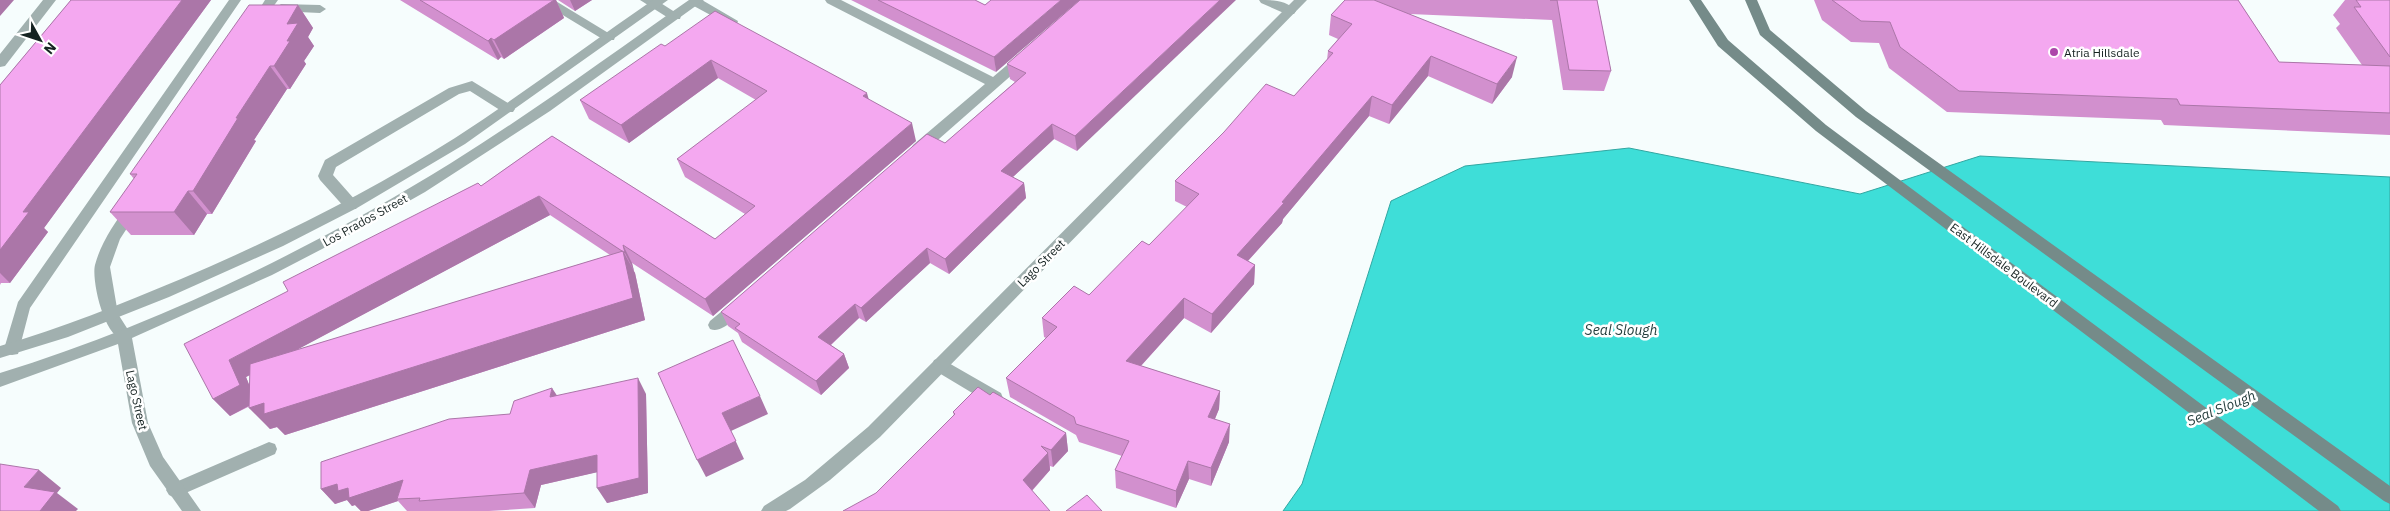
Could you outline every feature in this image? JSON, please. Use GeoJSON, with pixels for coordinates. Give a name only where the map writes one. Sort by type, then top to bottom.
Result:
{"type":"FeatureCollection","features":[{"type":"Feature","properties":{"kind":"main road","name":"East Hillsdale Boulevard"},"geometry":{"type":"LineString","coordinates":[[1695,0],[1723,43],[1821,128],[2332,511]]}},
{"type":"Feature","properties":{"kind":"main road"},"geometry":{"type":"LineString","coordinates":[[1751,0],[1766,32],[1861,114],[2390,496]]}},
{"type":"Feature","properties":{"kind":"street"},"geometry":{"type":"LineString","coordinates":[[0,63],[50,0]]}},
{"type":"Feature","properties":{"kind":"street"},"geometry":{"type":"LineString","coordinates":[[6,350],[23,306],[235,0]]}},
{"type":"Feature","properties":{"kind":"street"},"geometry":{"type":"LineString","coordinates":[[544,0],[610,37]]}},
{"type":"Feature","properties":{"kind":"street"},"geometry":{"type":"LineString","coordinates":[[831,0],[994,83]]}},
{"type":"Feature","properties":{"kind":"street"},"geometry":{"type":"LineString","coordinates":[[1265,0],[1290,11]]}},
{"type":"Feature","properties":{"kind":"street","name":"Lago Street"},"geometry":{"type":"LineString","coordinates":[[779,509],[833,468],[867,438],[1301,0]]}},
{"type":"Feature","properties":{"kind":"street"},"geometry":{"type":"LineString","coordinates":[[697,1],[734,22]]}},
{"type":"Feature","properties":{"kind":"street","name":"Los Prados Street"},"geometry":{"type":"LineString","coordinates":[[0,380],[34,370],[124,336],[256,277],[334,238],[398,202],[494,142],[697,1]]}},
{"type":"Feature","properties":{"kind":"street"},"geometry":{"type":"LineString","coordinates":[[654,2],[675,16]]}},
{"type":"Feature","properties":{"kind":"street","name":"Los Prados Street"},"geometry":{"type":"LineString","coordinates":[[6,350],[110,316],[210,274],[350,205],[401,177],[508,109],[610,37],[654,2]]}},
{"type":"Feature","properties":{"kind":"street"},"geometry":{"type":"LineString","coordinates":[[266,8],[320,9]]}},
{"type":"Feature","properties":{"kind":"street"},"geometry":{"type":"LineString","coordinates":[[908,157],[1032,51]]}},
{"type":"Feature","properties":{"kind":"street"},"geometry":{"type":"LineString","coordinates":[[350,205],[324,176],[330,164],[454,90],[472,86],[508,109]]}},
{"type":"Feature","properties":{"kind":"street"},"geometry":{"type":"LineString","coordinates":[[124,336],[110,316],[102,267],[113,237],[141,196]]}},
{"type":"Feature","properties":{"kind":"street"},"geometry":{"type":"LineString","coordinates":[[716,325],[753,293]]}},
{"type":"Feature","properties":{"kind":"street","name":"Lago Street"},"geometry":{"type":"LineString","coordinates":[[124,336],[140,423],[156,461],[175,490],[192,511]]}},
{"type":"Feature","properties":{"kind":"street"},"geometry":{"type":"LineString","coordinates":[[940,365],[1013,408]]}},
{"type":"Feature","properties":{"kind":"street"},"geometry":{"type":"LineString","coordinates":[[175,490],[268,449]]}},
{"type":"Feature","properties":{"kind":"water","name":"Seal Slough"},"geometry":{"type":"Polygon","coordinates":[[[1629,148],[1860,194],[1980,156],[2390,177],[2390,511],[1283,511],[1302,484],[1391,201],[1465,166],[1629,148]]]}},
{"type":"Feature","properties":{"kind":"building"},"geometry":{"type":"Polygon","coordinates":[[[71,0],[182,0],[23,212],[29,212],[0,250],[0,85],[71,0]]]}},
{"type":"Feature","properties":{"kind":"building"},"geometry":{"type":"Polygon","coordinates":[[[420,0],[554,0],[494,40],[491,38],[488,41],[420,0]]]}},
{"type":"Feature","properties":{"kind":"building"},"geometry":{"type":"Polygon","coordinates":[[[878,0],[975,0],[985,5],[991,0],[1061,0],[994,57],[878,0]]]}},
{"type":"Feature","properties":{"kind":"building"},"geometry":{"type":"Polygon","coordinates":[[[1080,0],[1220,0],[1075,136],[1052,124],[1001,171],[1024,183],[945,259],[927,248],[861,308],[855,304],[818,337],[844,354],[816,381],[735,328],[740,324],[721,312],[927,134],[945,143],[1026,73],[1007,64],[1080,0]]]}},
{"type":"Feature","properties":{"kind":"building"},"geometry":{"type":"Polygon","coordinates":[[[1345,0],[1374,0],[1517,57],[1497,84],[1431,56],[1392,105],[1372,96],[1282,202],[1284,203],[1237,255],[1255,265],[1212,314],[1184,298],[1126,361],[1220,391],[1208,417],[1230,424],[1211,468],[1188,461],[1176,491],[1115,470],[1129,441],[1076,424],[1074,417],[1006,378],[1057,327],[1042,318],[1074,286],[1089,295],[1142,241],[1149,245],[1199,194],[1175,181],[1224,132],[1266,84],[1294,96],[1333,53],[1328,51],[1352,24],[1331,15],[1345,0]]]}},
{"type":"Feature","properties":{"kind":"building"},"geometry":{"type":"Polygon","coordinates":[[[1557,0],[1597,0],[1611,71],[1569,70],[1557,0]]]}},
{"type":"Feature","properties":{"kind":"building"},"geometry":{"type":"Polygon","coordinates":[[[1832,0],[2238,0],[2279,62],[2390,66],[2390,113],[2180,105],[2177,99],[1959,91],[1900,47],[1890,22],[1861,21],[1832,0]]]}},
{"type":"Feature","properties":{"kind":"building"},"geometry":{"type":"Polygon","coordinates":[[[2356,0],[2390,0],[2390,57],[2354,7],[2361,7],[2356,0]]]}},
{"type":"Feature","properties":{"kind":"building"},"geometry":{"type":"Polygon","coordinates":[[[249,5],[298,5],[287,24],[298,23],[287,41],[290,41],[274,66],[270,66],[236,118],[238,118],[193,191],[188,191],[174,212],[110,212],[137,174],[130,174],[249,5]]]}},
{"type":"Feature","properties":{"kind":"building"},"geometry":{"type":"Polygon","coordinates":[[[715,11],[867,93],[863,96],[912,123],[705,299],[623,245],[625,253],[539,196],[229,360],[240,385],[213,399],[184,344],[288,291],[283,282],[478,183],[481,186],[552,136],[715,239],[755,206],[677,159],[767,91],[711,60],[621,125],[580,100],[661,44],[665,46],[715,11]]]}},
{"type":"Feature","properties":{"kind":"building"},"geometry":{"type":"Polygon","coordinates":[[[623,251],[633,298],[264,414],[264,403],[249,408],[250,364],[623,251]]]}},
{"type":"Feature","properties":{"kind":"building"},"geometry":{"type":"Polygon","coordinates":[[[733,340],[760,396],[722,413],[736,441],[697,460],[658,373],[733,340]]]}},
{"type":"Feature","properties":{"kind":"building"},"geometry":{"type":"Polygon","coordinates":[[[638,378],[639,478],[597,488],[597,455],[530,470],[524,493],[419,501],[420,498],[397,499],[403,480],[349,498],[348,488],[338,491],[337,484],[321,489],[321,462],[449,419],[510,414],[514,401],[552,388],[550,397],[638,378]]]}},
{"type":"Feature","properties":{"kind":"building"},"geometry":{"type":"Polygon","coordinates":[[[978,387],[990,395],[993,392],[1066,433],[1051,450],[1041,446],[1048,453],[1023,480],[1050,511],[843,511],[876,493],[955,414],[953,412],[978,387]]]}},
{"type":"Feature","properties":{"kind":"building"},"geometry":{"type":"Polygon","coordinates":[[[0,464],[39,470],[24,487],[55,492],[40,511],[0,511],[0,464]]]}},
{"type":"Feature","properties":{"kind":"building"},"geometry":{"type":"Polygon","coordinates":[[[1087,495],[1102,511],[1066,511],[1087,495]]]}},
{"type":"Feature","properties":{"kind":"place","name":"Atria Hillsdale"},"geometry":{"type":"Point","coordinates":[2054,52]}}]}
